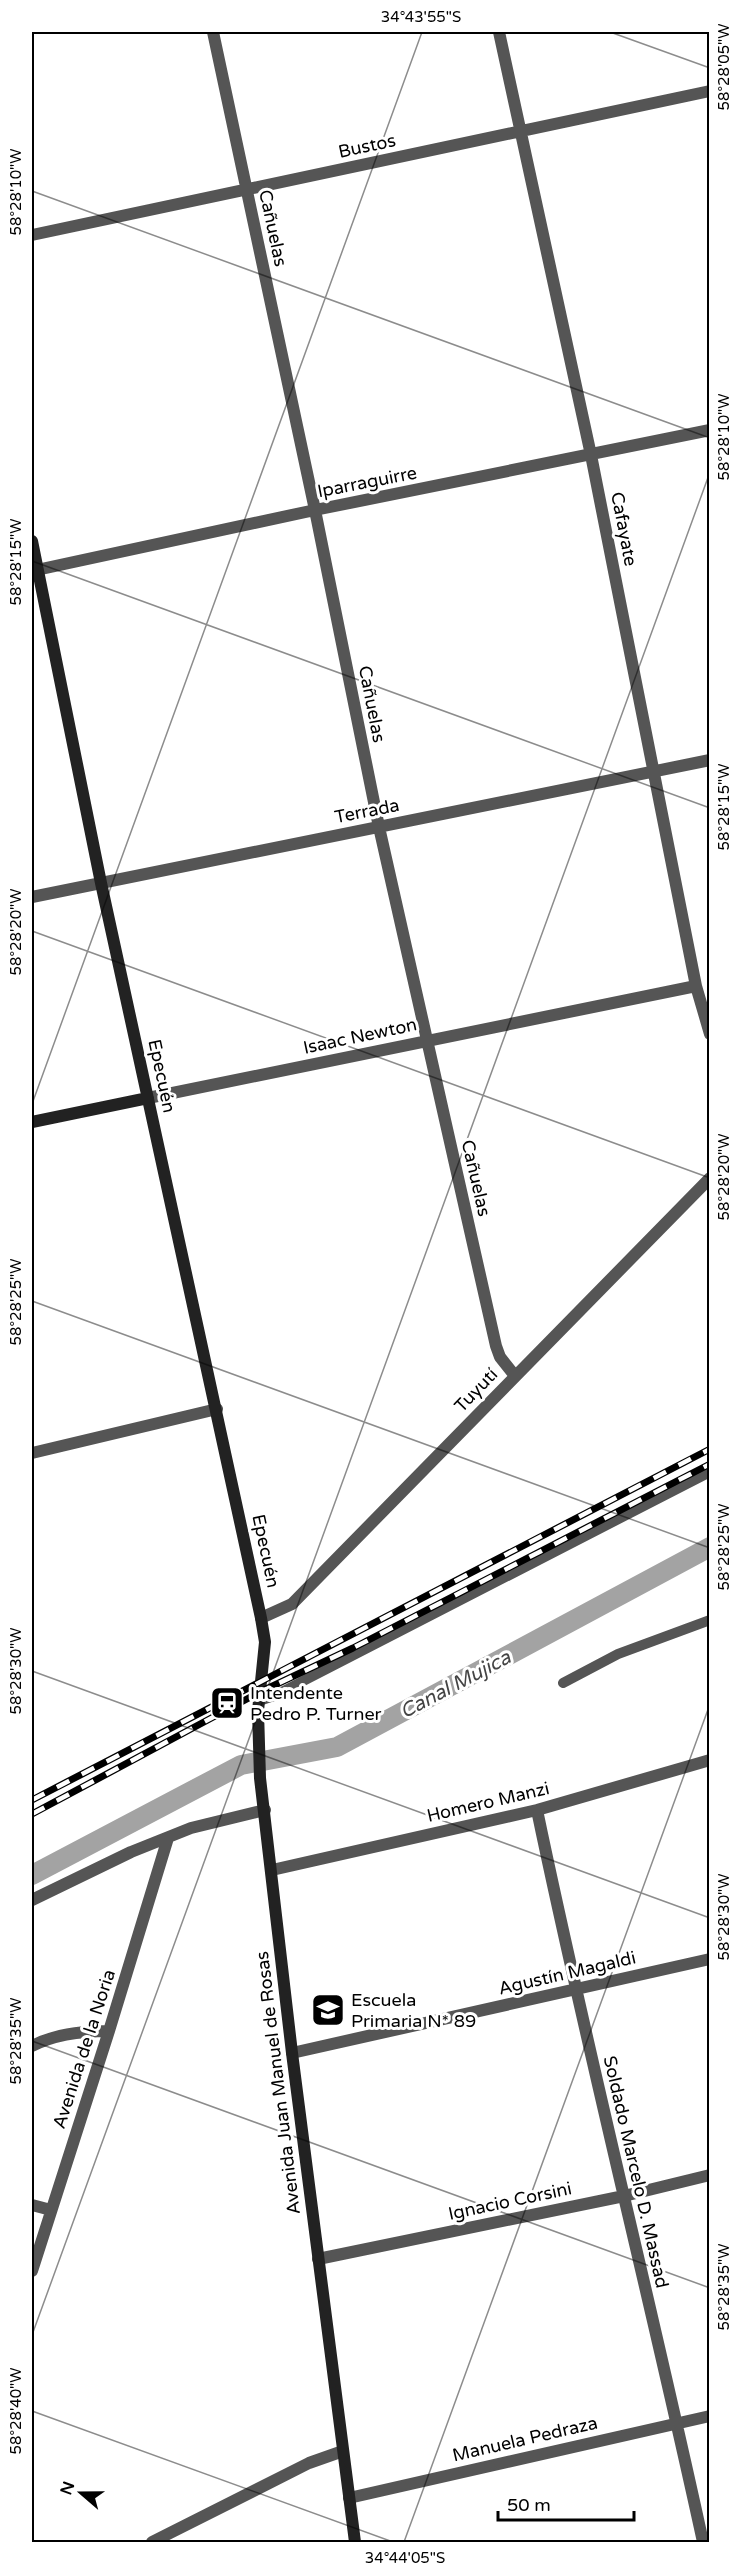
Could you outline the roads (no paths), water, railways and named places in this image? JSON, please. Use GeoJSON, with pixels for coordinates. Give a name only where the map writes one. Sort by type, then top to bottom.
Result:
{"type":"FeatureCollection","features":[{"type":"Feature","properties":{"kind":"street","name":"Cañuelas"},"geometry":{"type":"LineString","coordinates":[[213,32],[315,510],[379,827],[426,1040],[496,1346],[500,1357],[515,1376]]}},
{"type":"Feature","properties":{"kind":"street","name":"Cafayate"},"geometry":{"type":"LineString","coordinates":[[499,32],[591,455],[696,986],[710,1034]]}},
{"type":"Feature","properties":{"kind":"street","name":"Bustos"},"geometry":{"type":"LineString","coordinates":[[32,235],[710,91]]}},
{"type":"Feature","properties":{"kind":"street","name":"Iparraguirre"},"geometry":{"type":"LineString","coordinates":[[34,571],[315,510],[710,430]]}},
{"type":"Feature","properties":{"kind":"street","name":"Epecuén"},"geometry":{"type":"LineString","coordinates":[[32,541],[34,571],[261,1618]]}},
{"type":"Feature","properties":{"kind":"street","name":"Terrada"},"geometry":{"type":"LineString","coordinates":[[32,897],[710,760]]}},
{"type":"Feature","properties":{"kind":"street","name":"Isaac Newton"},"geometry":{"type":"LineString","coordinates":[[32,1122],[696,986]]}},
{"type":"Feature","properties":{"kind":"street","name":"Tuyutí"},"geometry":{"type":"LineString","coordinates":[[261,1618],[292,1604],[710,1178]]}},
{"type":"Feature","properties":{"kind":"street"},"geometry":{"type":"LineString","coordinates":[[32,1453],[217,1410]]}},
{"type":"Feature","properties":{"kind":"street","name":"Avenida Juan Manuel de Rosas"},"geometry":{"type":"LineString","coordinates":[[261,1618],[265,1642],[259,1701],[260,1778],[292,2053],[355,2542]]}},
{"type":"Feature","properties":{"kind":"street","name":"Homero Manzi"},"geometry":{"type":"LineString","coordinates":[[272,1869],[537,1810],[710,1760]]}},
{"type":"Feature","properties":{"kind":"street"},"geometry":{"type":"LineString","coordinates":[[32,1900],[131,1852],[211,1821],[265,1810]]}},
{"type":"Feature","properties":{"kind":"street","name":"Soldado Marcelo D. Massad"},"geometry":{"type":"LineString","coordinates":[[537,1810],[574,1990],[624,2196],[703,2542]]}},
{"type":"Feature","properties":{"kind":"street","name":"Avenida de la Noria"},"geometry":{"type":"LineString","coordinates":[[32,2271],[168,1838]]}},
{"type":"Feature","properties":{"kind":"street","name":"Agustín Magaldi"},"geometry":{"type":"LineString","coordinates":[[292,2053],[710,1959]]}},
{"type":"Feature","properties":{"kind":"street"},"geometry":{"type":"LineString","coordinates":[[32,2046],[89,2031],[109,2031]]}},
{"type":"Feature","properties":{"kind":"street","name":"Ignacio Corsini"},"geometry":{"type":"LineString","coordinates":[[318,2259],[624,2196],[710,2175]]}},
{"type":"Feature","properties":{"kind":"street"},"geometry":{"type":"LineString","coordinates":[[32,2205],[51,2210]]}},
{"type":"Feature","properties":{"kind":"street","name":"Manuela Pedraza"},"geometry":{"type":"LineString","coordinates":[[349,2498],[710,2416]]}},
{"type":"Feature","properties":{"kind":"street"},"geometry":{"type":"LineString","coordinates":[[152,2542],[309,2463],[343,2451]]}},
{"type":"Feature","properties":{"kind":"lane"},"geometry":{"type":"LineString","coordinates":[[259,1701],[274,1696],[710,1472]]}},
{"type":"Feature","properties":{"kind":"lane"},"geometry":{"type":"LineString","coordinates":[[563,1683],[618,1654],[710,1620]]}},
{"type":"Feature","properties":{"kind":"waterway","name":"Canal Mujica"},"geometry":{"type":"LineString","coordinates":[[32,1875],[241,1765],[337,1747],[710,1547]]}},
{"type":"Feature","properties":{"kind":"railway"},"geometry":{"type":"LineString","coordinates":[[32,1800],[710,1449]]}},
{"type":"Feature","properties":{"kind":"railway"},"geometry":{"type":"LineString","coordinates":[[32,1814],[260,1692],[353,1648],[710,1464]]}},
{"type":"Feature","properties":{"kind":"place","name":"Intendente Pedro P. Turner"},"geometry":{"type":"Point","coordinates":[227,1703]}},
{"type":"Feature","properties":{"kind":"place","name":"Escuela Primaria N* 89"},"geometry":{"type":"Point","coordinates":[328,2010]}}]}
